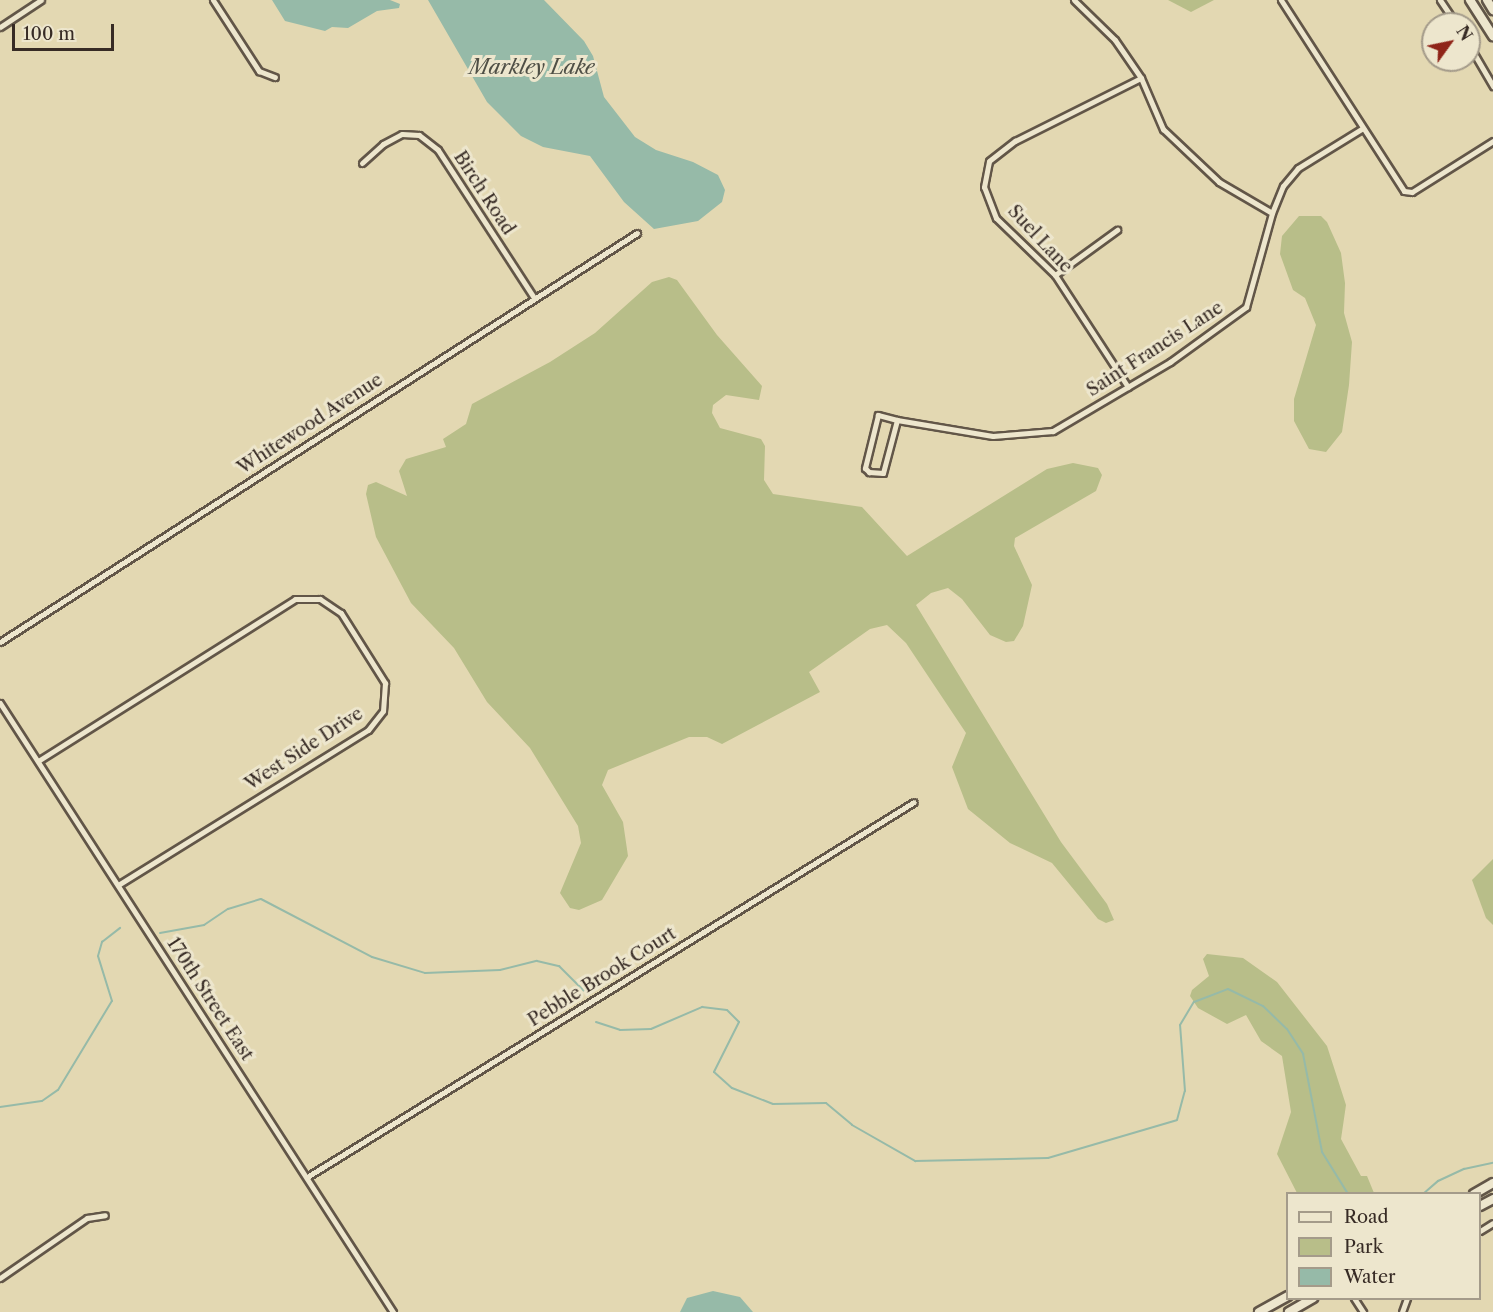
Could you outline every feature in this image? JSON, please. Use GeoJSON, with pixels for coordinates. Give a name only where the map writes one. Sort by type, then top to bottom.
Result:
{"type":"FeatureCollection","features":[{"type":"Feature","properties":{"kind":"main road"},"geometry":{"type":"LineString","coordinates":[[1470,0],[1493,36]]}},
{"type":"Feature","properties":{"kind":"main road"},"geometry":{"type":"LineString","coordinates":[[1487,0],[1493,10]]}},
{"type":"Feature","properties":{"kind":"main road"},"geometry":{"type":"LineString","coordinates":[[1477,1192],[1493,1183]]}},
{"type":"Feature","properties":{"kind":"main road"},"geometry":{"type":"LineString","coordinates":[[1260,1312],[1286,1297]]}},
{"type":"Feature","properties":{"kind":"main road"},"geometry":{"type":"LineString","coordinates":[[1289,1312],[1311,1300]]}},
{"type":"Feature","properties":{"kind":"street"},"geometry":{"type":"LineString","coordinates":[[0,27],[41,0]]}},
{"type":"Feature","properties":{"kind":"street"},"geometry":{"type":"LineString","coordinates":[[213,0],[259,71],[275,77]]}},
{"type":"Feature","properties":{"kind":"street"},"geometry":{"type":"LineString","coordinates":[[1074,0],[1115,40],[1141,78],[1163,129],[1219,182],[1272,213]]}},
{"type":"Feature","properties":{"kind":"street"},"geometry":{"type":"LineString","coordinates":[[1281,0],[1387,171],[1404,191],[1412,192],[1493,141]]}},
{"type":"Feature","properties":{"kind":"street"},"geometry":{"type":"LineString","coordinates":[[1481,66],[1493,86]]}},
{"type":"Feature","properties":{"kind":"street","name":"Suel Lane"},"geometry":{"type":"LineString","coordinates":[[1128,387],[1055,274],[996,218],[984,187],[989,162],[1015,141],[1141,78]]}},
{"type":"Feature","properties":{"kind":"street","name":"Saint Francis Lane"},"geometry":{"type":"LineString","coordinates":[[897,420],[883,473],[869,472],[865,468],[878,416],[983,435],[1053,431],[1128,387],[1246,307],[1272,213],[1283,186],[1298,168],[1363,129]]}},
{"type":"Feature","properties":{"kind":"street","name":"Birch Road"},"geometry":{"type":"LineString","coordinates":[[362,163],[383,144],[402,134],[419,135],[438,150],[534,298]]}},
{"type":"Feature","properties":{"kind":"street"},"geometry":{"type":"LineString","coordinates":[[1055,274],[1117,230]]}},
{"type":"Feature","properties":{"kind":"street","name":"Whitewood Avenue"},"geometry":{"type":"LineString","coordinates":[[0,642],[637,232]]}},
{"type":"Feature","properties":{"kind":"street","name":"West Side Drive"},"geometry":{"type":"LineString","coordinates":[[38,761],[295,599],[320,599],[340,613],[385,683],[383,711],[368,730],[120,884]]}},
{"type":"Feature","properties":{"kind":"street","name":"170th Street East"},"geometry":{"type":"LineString","coordinates":[[0,703],[120,884],[393,1312]]}},
{"type":"Feature","properties":{"kind":"street","name":"Pebble Brook Court"},"geometry":{"type":"LineString","coordinates":[[307,1177],[914,802]]}},
{"type":"Feature","properties":{"kind":"street"},"geometry":{"type":"LineString","coordinates":[[0,1278],[87,1218],[105,1215]]}},
{"type":"Feature","properties":{"kind":"green space"},"geometry":{"type":"Polygon","coordinates":[[[1168,0],[1214,0],[1191,12],[1168,0]]]}},
{"type":"Feature","properties":{"kind":"green space"},"geometry":{"type":"Polygon","coordinates":[[[1299,216],[1321,216],[1327,222],[1341,253],[1345,283],[1344,313],[1352,342],[1342,432],[1326,452],[1309,449],[1294,421],[1294,399],[1316,325],[1305,298],[1293,290],[1280,254],[1282,236],[1299,216]]]}},
{"type":"Feature","properties":{"kind":"green space"},"geometry":{"type":"Polygon","coordinates":[[[669,277],[677,280],[717,335],[762,386],[759,400],[726,395],[713,405],[712,413],[720,428],[761,439],[765,446],[764,480],[773,494],[862,507],[907,556],[1047,469],[1073,463],[1098,468],[1102,475],[1096,491],[1015,538],[1014,546],[1032,585],[1023,626],[1014,641],[1006,642],[990,635],[962,599],[948,588],[931,593],[916,605],[1061,842],[1107,904],[1114,920],[1106,923],[1098,919],[1052,863],[1010,843],[968,809],[952,767],[966,733],[906,643],[887,625],[870,629],[809,672],[820,692],[722,744],[707,737],[689,737],[608,770],[602,785],[623,822],[628,856],[602,900],[579,910],[570,908],[560,893],[581,843],[578,826],[530,748],[487,702],[454,648],[411,603],[376,537],[366,494],[368,485],[376,482],[407,496],[399,471],[406,459],[446,447],[443,439],[466,424],[472,404],[550,362],[595,333],[652,282],[669,277]]]}},
{"type":"Feature","properties":{"kind":"green space"},"geometry":{"type":"Polygon","coordinates":[[[1493,859],[1493,925],[1486,918],[1472,880],[1493,859]]]}},
{"type":"Feature","properties":{"kind":"green space"},"geometry":{"type":"Polygon","coordinates":[[[1207,954],[1243,958],[1277,982],[1327,1046],[1346,1105],[1341,1139],[1361,1176],[1367,1176],[1374,1192],[1296,1192],[1277,1154],[1291,1112],[1282,1056],[1261,1041],[1246,1015],[1227,1024],[1198,1008],[1190,996],[1192,990],[1209,976],[1203,959],[1207,954]]]}},
{"type":"Feature","properties":{"kind":"water"},"geometry":{"type":"Polygon","coordinates":[[[272,0],[390,0],[400,4],[399,8],[377,11],[348,28],[332,27],[325,31],[285,21],[272,0]]]}},
{"type":"Feature","properties":{"kind":"water","name":"Markley Lake"},"geometry":{"type":"Polygon","coordinates":[[[428,0],[544,0],[584,41],[593,56],[604,97],[635,137],[656,150],[693,162],[718,175],[725,190],[722,202],[698,221],[654,229],[624,202],[590,156],[543,147],[521,136],[487,102],[428,0]]]}},
{"type":"Feature","properties":{"kind":"water"},"geometry":{"type":"Polygon","coordinates":[[[713,1291],[740,1297],[753,1312],[680,1312],[687,1298],[713,1291]]]}},
{"type":"Feature","properties":{"kind":"waterway"},"geometry":{"type":"LineString","coordinates":[[160,933],[204,925],[228,909],[261,899],[372,957],[425,973],[500,970],[537,961],[559,966],[584,991]]}},
{"type":"Feature","properties":{"kind":"waterway"},"geometry":{"type":"LineString","coordinates":[[0,1107],[42,1101],[58,1090],[112,1001],[98,956],[102,942],[120,928]]}},
{"type":"Feature","properties":{"kind":"waterway"},"geometry":{"type":"LineString","coordinates":[[596,1022],[620,1030],[651,1029],[702,1007],[727,1010],[739,1022],[714,1072],[732,1088],[773,1104],[826,1103],[852,1125],[915,1161],[1048,1158],[1177,1120],[1185,1091],[1180,1025],[1194,1002],[1228,989],[1263,1006],[1287,1029],[1303,1054],[1322,1152],[1347,1192]]}},
{"type":"Feature","properties":{"kind":"waterway"},"geometry":{"type":"LineString","coordinates":[[1425,1192],[1438,1181],[1464,1169],[1493,1163]]}}]}
